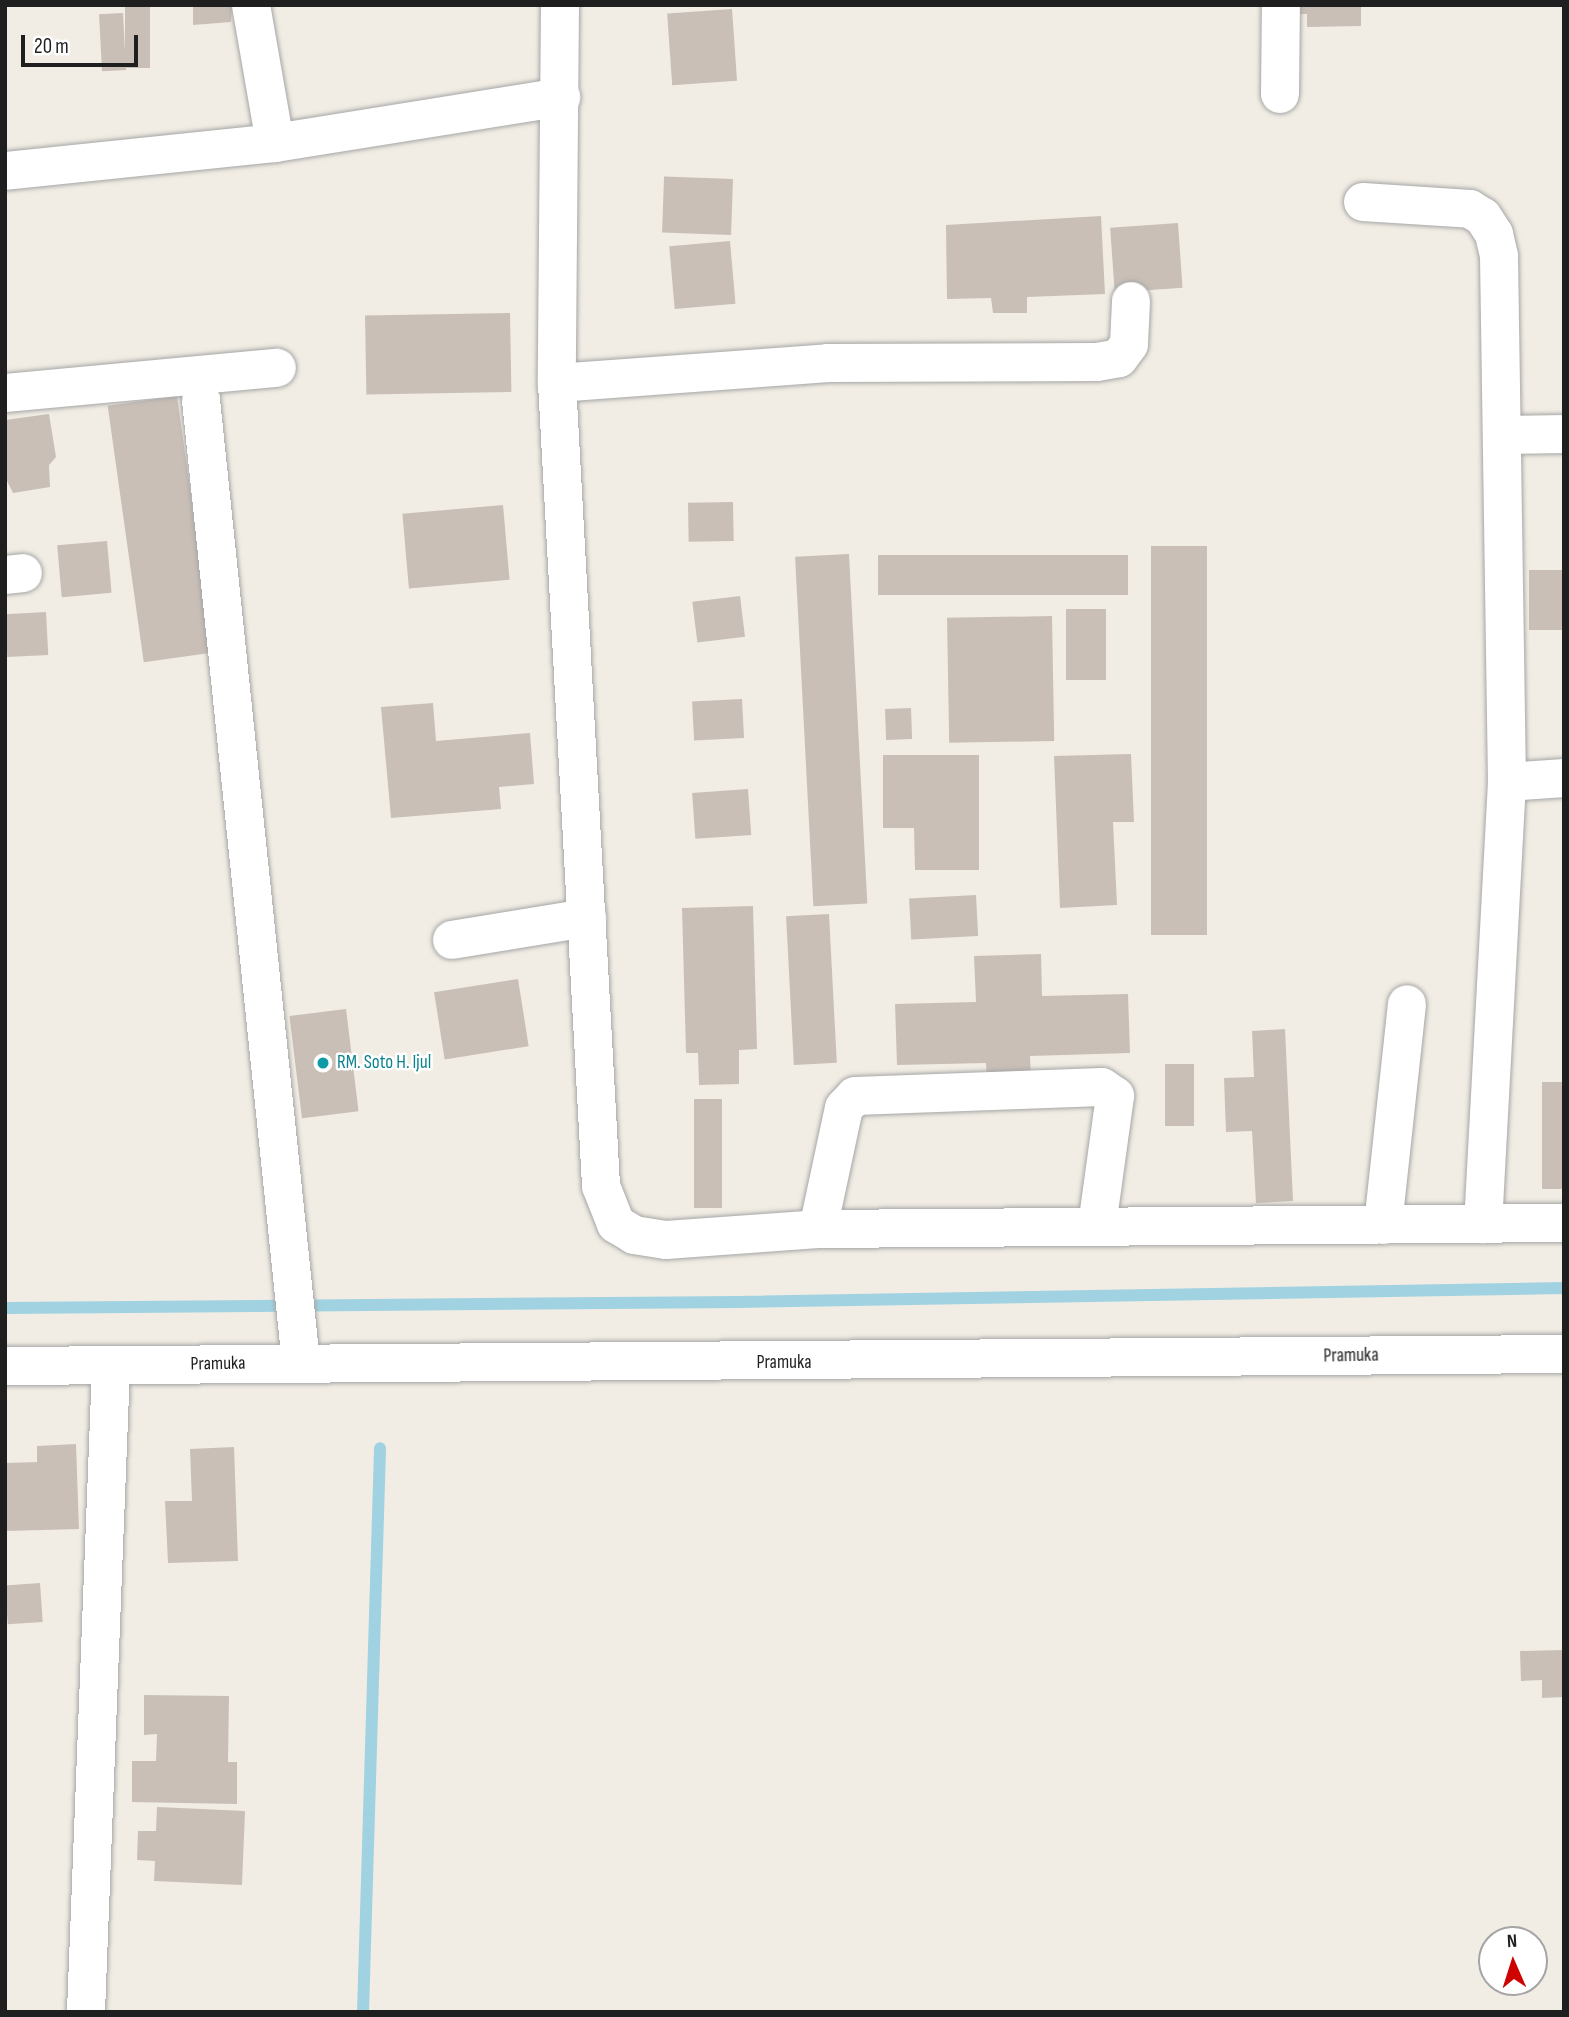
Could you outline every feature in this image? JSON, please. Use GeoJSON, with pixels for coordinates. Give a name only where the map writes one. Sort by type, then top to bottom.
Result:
{"type":"FeatureCollection","features":[{"type":"Feature","properties":{"kind":"street"},"geometry":{"type":"LineString","coordinates":[[251,5],[275,143]]}},
{"type":"Feature","properties":{"kind":"street"},"geometry":{"type":"LineString","coordinates":[[560,5],[556,383],[601,1186],[616,1224],[634,1235],[666,1240],[818,1229],[1564,1223]]}},
{"type":"Feature","properties":{"kind":"street"},"geometry":{"type":"LineString","coordinates":[[1280,94],[1281,5]]}},
{"type":"Feature","properties":{"kind":"street"},"geometry":{"type":"LineString","coordinates":[[5,171],[275,143],[561,97]]}},
{"type":"Feature","properties":{"kind":"street"},"geometry":{"type":"LineString","coordinates":[[1363,202],[1470,209],[1483,217],[1494,234],[1499,256],[1505,435],[1507,782],[1483,1224]]}},
{"type":"Feature","properties":{"kind":"street"},"geometry":{"type":"LineString","coordinates":[[556,383],[828,363],[1097,362],[1119,358],[1129,344],[1131,301]]}},
{"type":"Feature","properties":{"kind":"street"},"geometry":{"type":"LineString","coordinates":[[5,393],[277,368]]}},
{"type":"Feature","properties":{"kind":"street"},"geometry":{"type":"LineString","coordinates":[[201,400],[293,1262],[301,1362]]}},
{"type":"Feature","properties":{"kind":"street"},"geometry":{"type":"LineString","coordinates":[[1505,435],[1564,434]]}},
{"type":"Feature","properties":{"kind":"street"},"geometry":{"type":"LineString","coordinates":[[1507,782],[1564,778]]}},
{"type":"Feature","properties":{"kind":"street"},"geometry":{"type":"LineString","coordinates":[[452,940],[587,918]]}},
{"type":"Feature","properties":{"kind":"street"},"geometry":{"type":"LineString","coordinates":[[1383,1224],[1406,1004]]}},
{"type":"Feature","properties":{"kind":"street"},"geometry":{"type":"LineString","coordinates":[[818,1229],[844,1108],[855,1096],[1102,1087],[1115,1096],[1097,1227]]}},
{"type":"Feature","properties":{"kind":"street","name":"Pramuka"},"geometry":{"type":"LineString","coordinates":[[5,1366],[111,1367],[301,1362],[790,1363],[1564,1354]]}},
{"type":"Feature","properties":{"kind":"street"},"geometry":{"type":"LineString","coordinates":[[86,2012],[111,1367]]}},
{"type":"Feature","properties":{"kind":"building"},"geometry":{"type":"Polygon","coordinates":[[[125,5],[150,5],[150,68],[125,68],[125,5]]]}},
{"type":"Feature","properties":{"kind":"building"},"geometry":{"type":"Polygon","coordinates":[[[193,5],[232,5],[231,22],[193,25],[193,5]]]}},
{"type":"Feature","properties":{"kind":"building"},"geometry":{"type":"Polygon","coordinates":[[[1290,5],[1361,5],[1361,26],[1307,27],[1307,14],[1291,14],[1290,5]]]}},
{"type":"Feature","properties":{"kind":"building"},"geometry":{"type":"Polygon","coordinates":[[[732,9],[737,81],[672,85],[667,14],[732,9]]]}},
{"type":"Feature","properties":{"kind":"building"},"geometry":{"type":"Polygon","coordinates":[[[123,13],[126,70],[102,71],[99,14],[123,13]]]}},
{"type":"Feature","properties":{"kind":"building"},"geometry":{"type":"Polygon","coordinates":[[[664,177],[733,179],[731,235],[662,233],[664,177]]]}},
{"type":"Feature","properties":{"kind":"building"},"geometry":{"type":"Polygon","coordinates":[[[1101,216],[1105,294],[1027,297],[1027,313],[993,313],[991,298],[947,299],[946,225],[1101,216]]]}},
{"type":"Feature","properties":{"kind":"building"},"geometry":{"type":"Polygon","coordinates":[[[1178,223],[1183,288],[1115,293],[1110,228],[1178,223]]]}},
{"type":"Feature","properties":{"kind":"building"},"geometry":{"type":"Polygon","coordinates":[[[730,241],[735,304],[675,309],[669,246],[730,241]]]}},
{"type":"Feature","properties":{"kind":"building"},"geometry":{"type":"Polygon","coordinates":[[[510,313],[511,392],[366,395],[365,316],[510,313]]]}},
{"type":"Feature","properties":{"kind":"building"},"geometry":{"type":"Polygon","coordinates":[[[177,396],[213,652],[144,662],[108,406],[177,396]]]}},
{"type":"Feature","properties":{"kind":"building"},"geometry":{"type":"Polygon","coordinates":[[[49,414],[56,457],[49,465],[50,487],[13,493],[5,477],[5,420],[49,414]]]}},
{"type":"Feature","properties":{"kind":"building"},"geometry":{"type":"Polygon","coordinates":[[[733,502],[734,541],[689,542],[688,503],[733,502]]]}},
{"type":"Feature","properties":{"kind":"building"},"geometry":{"type":"Polygon","coordinates":[[[503,505],[510,580],[409,589],[402,514],[503,505]]]}},
{"type":"Feature","properties":{"kind":"building"},"geometry":{"type":"Polygon","coordinates":[[[107,541],[112,593],[62,597],[57,545],[107,541]]]}},
{"type":"Feature","properties":{"kind":"building"},"geometry":{"type":"Polygon","coordinates":[[[1151,546],[1207,546],[1207,935],[1151,935],[1151,546]]]}},
{"type":"Feature","properties":{"kind":"building"},"geometry":{"type":"Polygon","coordinates":[[[849,554],[867,904],[813,906],[795,557],[849,554]]]}},
{"type":"Feature","properties":{"kind":"building"},"geometry":{"type":"Polygon","coordinates":[[[878,555],[1128,555],[1128,595],[878,595],[878,555]]]}},
{"type":"Feature","properties":{"kind":"building"},"geometry":{"type":"Polygon","coordinates":[[[1529,570],[1564,570],[1564,630],[1529,630],[1529,570]]]}},
{"type":"Feature","properties":{"kind":"building"},"geometry":{"type":"Polygon","coordinates":[[[740,596],[745,637],[697,643],[692,602],[740,596]]]}},
{"type":"Feature","properties":{"kind":"building"},"geometry":{"type":"Polygon","coordinates":[[[1066,609],[1106,609],[1106,680],[1066,680],[1066,609]]]}},
{"type":"Feature","properties":{"kind":"building"},"geometry":{"type":"Polygon","coordinates":[[[46,612],[48,655],[7,657],[5,614],[46,612]]]}},
{"type":"Feature","properties":{"kind":"building"},"geometry":{"type":"Polygon","coordinates":[[[1052,616],[1054,741],[949,743],[947,618],[1052,616]]]}},
{"type":"Feature","properties":{"kind":"building"},"geometry":{"type":"Polygon","coordinates":[[[742,699],[744,738],[694,741],[692,702],[742,699]]]}},
{"type":"Feature","properties":{"kind":"building"},"geometry":{"type":"Polygon","coordinates":[[[433,703],[436,741],[530,733],[534,784],[499,787],[501,809],[391,818],[381,707],[433,703]]]}},
{"type":"Feature","properties":{"kind":"building"},"geometry":{"type":"Polygon","coordinates":[[[911,708],[912,739],[886,740],[885,709],[911,708]]]}},
{"type":"Feature","properties":{"kind":"building"},"geometry":{"type":"Polygon","coordinates":[[[1131,754],[1134,822],[1113,822],[1117,905],[1060,908],[1054,756],[1131,754]]]}},
{"type":"Feature","properties":{"kind":"building"},"geometry":{"type":"Polygon","coordinates":[[[883,755],[979,755],[979,870],[915,870],[914,828],[883,828],[883,755]]]}},
{"type":"Feature","properties":{"kind":"building"},"geometry":{"type":"Polygon","coordinates":[[[748,789],[751,835],[695,839],[692,793],[748,789]]]}},
{"type":"Feature","properties":{"kind":"building"},"geometry":{"type":"Polygon","coordinates":[[[976,895],[978,936],[911,939],[909,899],[976,895]]]}},
{"type":"Feature","properties":{"kind":"building"},"geometry":{"type":"Polygon","coordinates":[[[753,906],[757,1049],[739,1050],[739,1084],[699,1085],[698,1053],[686,1053],[682,908],[753,906]]]}},
{"type":"Feature","properties":{"kind":"building"},"geometry":{"type":"Polygon","coordinates":[[[829,914],[837,1063],[794,1065],[786,916],[829,914]]]}},
{"type":"Feature","properties":{"kind":"building"},"geometry":{"type":"Polygon","coordinates":[[[1041,954],[1042,996],[1128,994],[1130,1053],[1030,1056],[1031,1081],[987,1082],[986,1063],[897,1065],[895,1004],[976,1002],[974,956],[1041,954]]]}},
{"type":"Feature","properties":{"kind":"building"},"geometry":{"type":"Polygon","coordinates":[[[518,979],[529,1046],[445,1059],[434,992],[518,979]]]}},
{"type":"Feature","properties":{"kind":"building","name":"RM. Soto H. Ijul"},"geometry":{"type":"Polygon","coordinates":[[[346,1009],[359,1111],[302,1118],[289,1016],[346,1009]]]}},
{"type":"Feature","properties":{"kind":"building"},"geometry":{"type":"Polygon","coordinates":[[[1285,1029],[1293,1201],[1256,1203],[1252,1131],[1226,1132],[1224,1078],[1254,1077],[1252,1031],[1285,1029]]]}},
{"type":"Feature","properties":{"kind":"building"},"geometry":{"type":"Polygon","coordinates":[[[1165,1064],[1194,1064],[1194,1126],[1165,1126],[1165,1064]]]}},
{"type":"Feature","properties":{"kind":"building"},"geometry":{"type":"Polygon","coordinates":[[[1542,1082],[1564,1082],[1564,1189],[1542,1189],[1542,1082]]]}},
{"type":"Feature","properties":{"kind":"building"},"geometry":{"type":"Polygon","coordinates":[[[694,1099],[722,1099],[722,1208],[694,1208],[694,1099]]]}},
{"type":"Feature","properties":{"kind":"building"},"geometry":{"type":"Polygon","coordinates":[[[76,1444],[79,1529],[5,1531],[5,1463],[37,1462],[37,1446],[76,1444]]]}},
{"type":"Feature","properties":{"kind":"building"},"geometry":{"type":"Polygon","coordinates":[[[234,1447],[238,1561],[168,1563],[165,1501],[192,1501],[190,1449],[234,1447]]]}},
{"type":"Feature","properties":{"kind":"building"},"geometry":{"type":"Polygon","coordinates":[[[40,1583],[43,1622],[8,1624],[5,1585],[40,1583]]]}},
{"type":"Feature","properties":{"kind":"building"},"geometry":{"type":"Polygon","coordinates":[[[1564,1650],[1564,1697],[1542,1698],[1542,1680],[1521,1681],[1520,1651],[1564,1650]]]}},
{"type":"Feature","properties":{"kind":"building"},"geometry":{"type":"Polygon","coordinates":[[[144,1695],[229,1696],[228,1762],[237,1762],[237,1804],[132,1802],[132,1761],[156,1761],[157,1734],[144,1735],[144,1695]]]}},
{"type":"Feature","properties":{"kind":"building"},"geometry":{"type":"Polygon","coordinates":[[[157,1807],[245,1811],[242,1885],[154,1881],[155,1861],[137,1860],[138,1831],[156,1831],[157,1807]]]}},
{"type":"Feature","properties":{"kind":"waterway"},"geometry":{"type":"LineString","coordinates":[[5,1308],[738,1302],[1564,1288]]}},
{"type":"Feature","properties":{"kind":"waterway"},"geometry":{"type":"LineString","coordinates":[[363,2012],[380,1448]]}},
{"type":"Feature","properties":{"kind":"place","name":"RM. Soto H. Ijul"},"geometry":{"type":"Point","coordinates":[323,1063]}}]}
